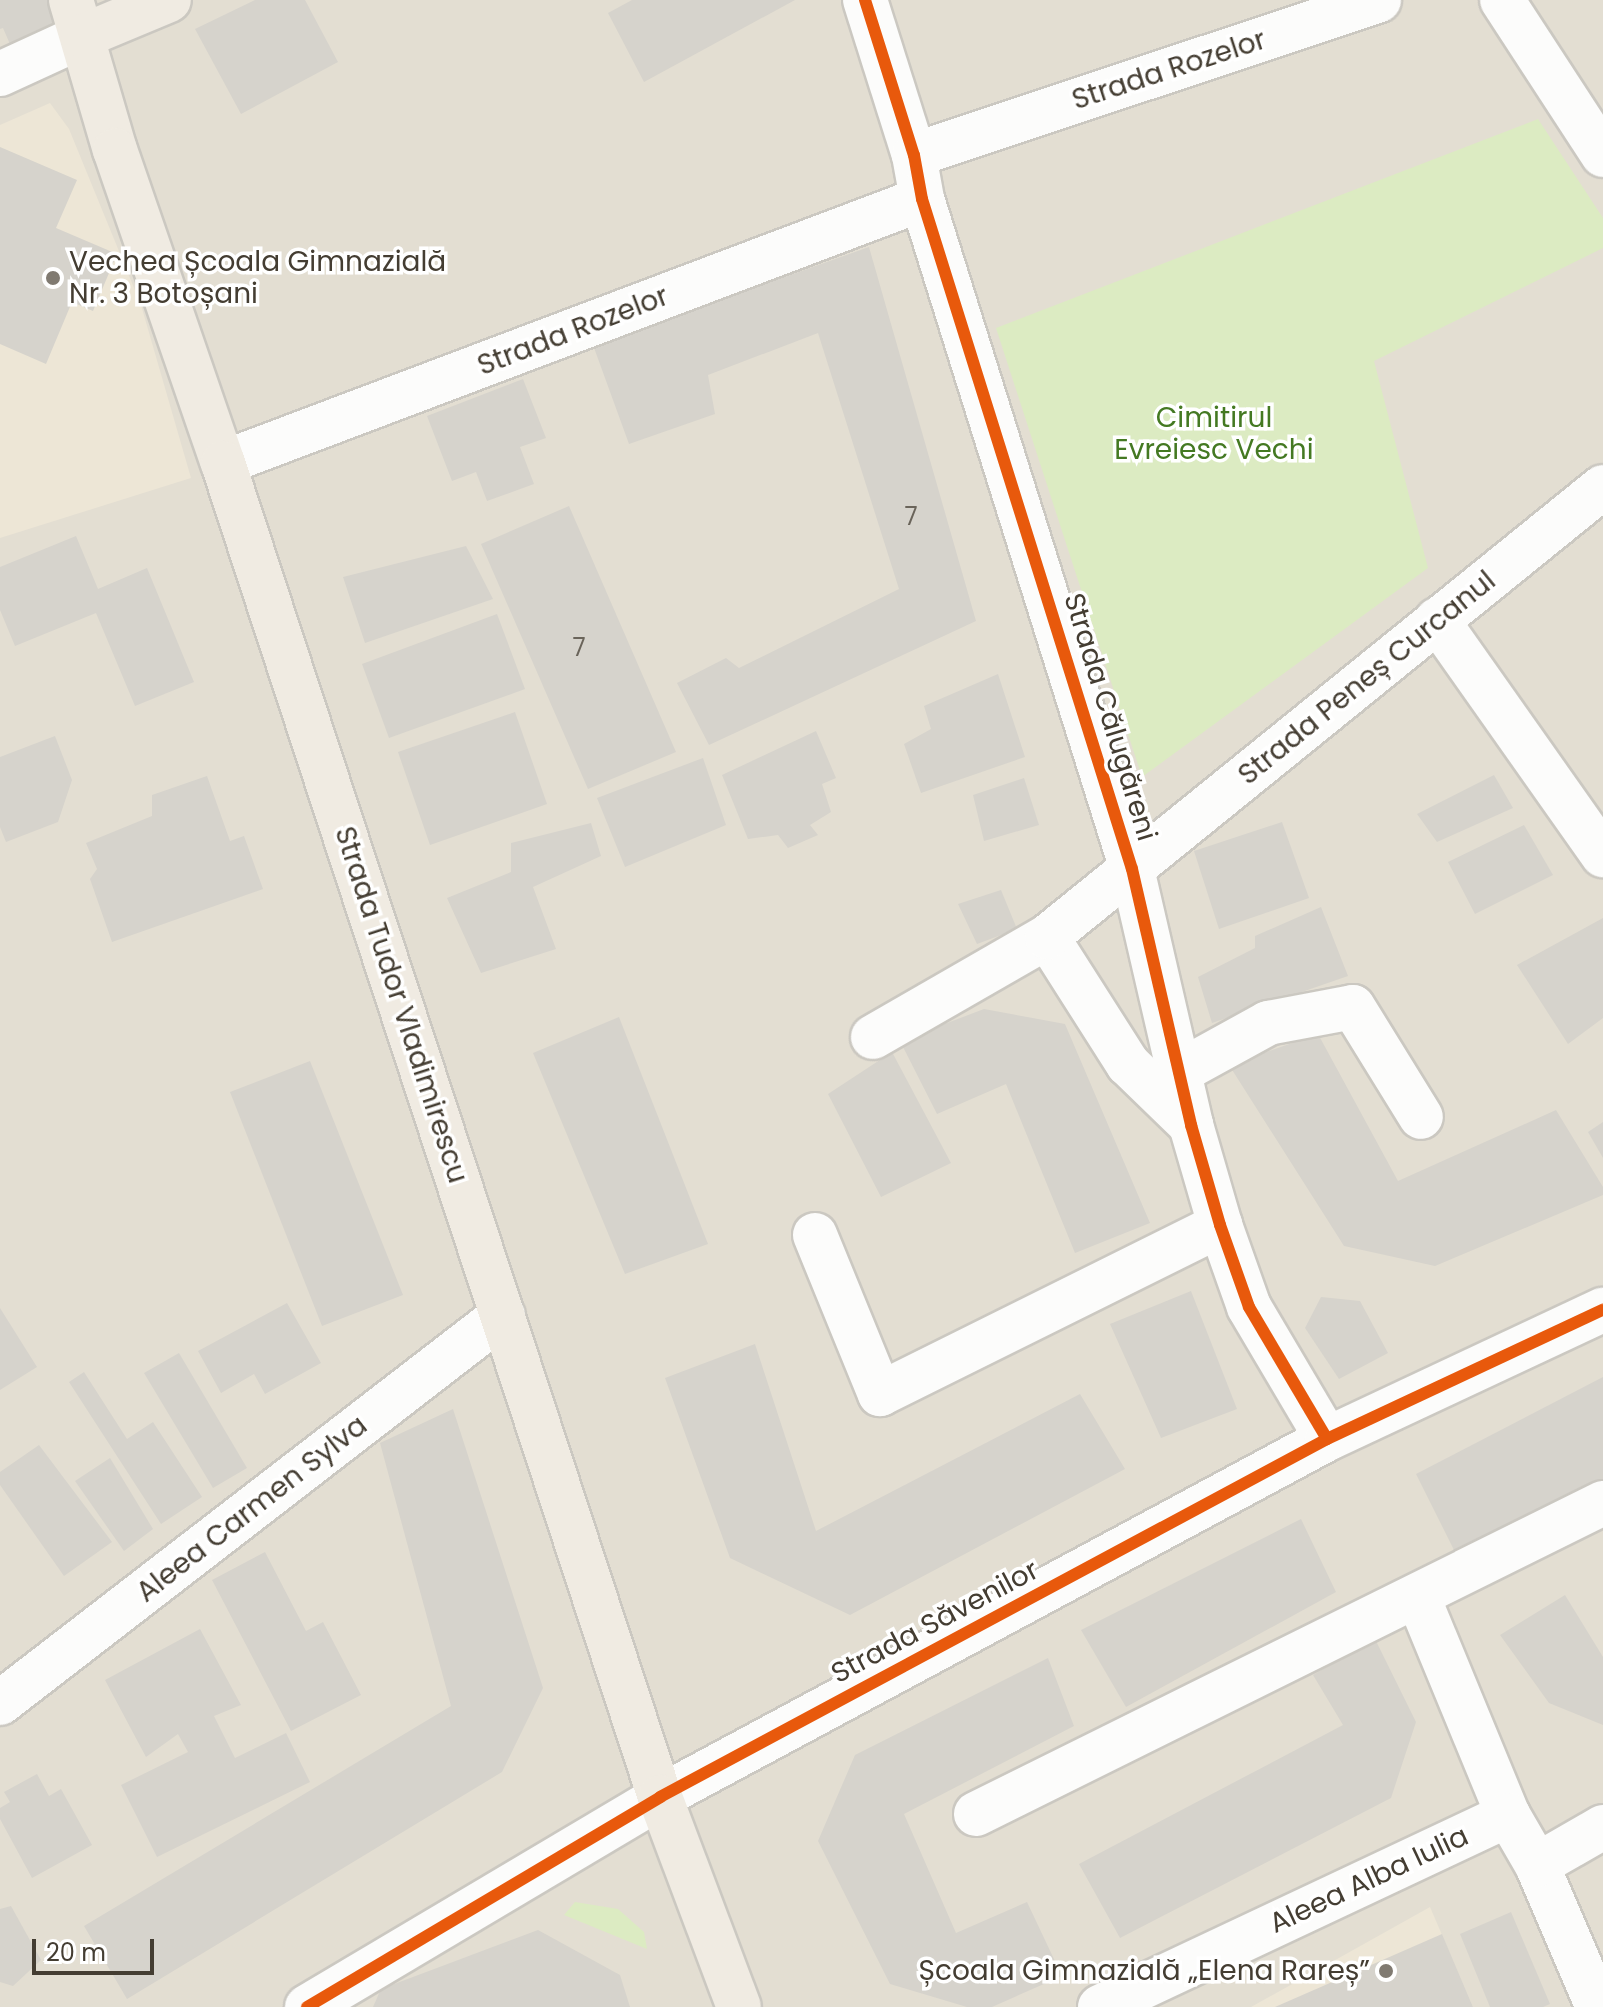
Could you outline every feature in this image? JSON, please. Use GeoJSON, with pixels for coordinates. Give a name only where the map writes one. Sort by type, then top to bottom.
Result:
{"type":"FeatureCollection","features":[{"type":"Feature","properties":{"kind":"main road"},"geometry":{"type":"LineString","coordinates":[[77,18],[169,0]]}},
{"type":"Feature","properties":{"kind":"main road","name":"Strada Tudor Vladimirescu"},"geometry":{"type":"LineString","coordinates":[[77,18],[115,150],[223,463],[660,1797],[739,2007]]}},
{"type":"Feature","properties":{"kind":"street","name":"Strada Călugăreni"},"geometry":{"type":"LineString","coordinates":[[865,0],[914,155],[922,199],[1132,869],[1191,1125],[1220,1225],[1249,1307],[1327,1439]]}},
{"type":"Feature","properties":{"kind":"street","name":"Strada Rozelor"},"geometry":{"type":"LineString","coordinates":[[914,155],[1379,0]]}},
{"type":"Feature","properties":{"kind":"street"},"geometry":{"type":"LineString","coordinates":[[1502,0],[1603,155]]}},
{"type":"Feature","properties":{"kind":"street"},"geometry":{"type":"LineString","coordinates":[[0,74],[77,18]]}},
{"type":"Feature","properties":{"kind":"street","name":"Strada Rozelor"},"geometry":{"type":"LineString","coordinates":[[223,463],[922,199]]}},
{"type":"Feature","properties":{"kind":"street","name":"Strada Peneș Curcanul"},"geometry":{"type":"LineString","coordinates":[[1132,869],[1603,487]]}},
{"type":"Feature","properties":{"kind":"street"},"geometry":{"type":"LineString","coordinates":[[1437,620],[1603,855]]}},
{"type":"Feature","properties":{"kind":"street","name":"Strada Călugăreni"},"geometry":{"type":"LineString","coordinates":[[873,1037],[1047,937],[1132,869]]}},
{"type":"Feature","properties":{"kind":"street"},"geometry":{"type":"LineString","coordinates":[[1047,937],[1128,1064],[1191,1125]]}},
{"type":"Feature","properties":{"kind":"street"},"geometry":{"type":"LineString","coordinates":[[1179,1072],[1268,1023],[1353,1007],[1421,1117]]}},
{"type":"Feature","properties":{"kind":"street"},"geometry":{"type":"LineString","coordinates":[[815,1235],[880,1394],[1220,1225]]}},
{"type":"Feature","properties":{"kind":"street","name":"Strada Săvenilor"},"geometry":{"type":"LineString","coordinates":[[307,2007],[660,1797],[1327,1439],[1603,1310]]}},
{"type":"Feature","properties":{"kind":"street","name":"Aleea Carmen Sylva"},"geometry":{"type":"LineString","coordinates":[[0,1703],[503,1315]]}},
{"type":"Feature","properties":{"kind":"street"},"geometry":{"type":"LineString","coordinates":[[976,1814],[1603,1503]]}},
{"type":"Feature","properties":{"kind":"street"},"geometry":{"type":"LineString","coordinates":[[1418,1597],[1508,1815],[1537,1865],[1598,2007]]}},
{"type":"Feature","properties":{"kind":"street","name":"Aleea Alba Iulia"},"geometry":{"type":"LineString","coordinates":[[1100,2007],[1508,1815]]}},
{"type":"Feature","properties":{"kind":"street"},"geometry":{"type":"LineString","coordinates":[[1537,1865],[1603,1827]]}},
{"type":"Feature","properties":{"kind":"shaded area"},"geometry":{"type":"Polygon","coordinates":[[[0,0],[1603,0],[1603,2007],[0,2007],[0,0]]]}},
{"type":"Feature","properties":{"kind":"shaded area"},"geometry":{"type":"Polygon","coordinates":[[[50,103],[69,129],[141,305],[191,478],[0,538],[0,125],[50,103]]]}},
{"type":"Feature","properties":{"kind":"shaded area","name":"Școala Gimnazială „Elena Rareș”"},"geometry":{"type":"Polygon","coordinates":[[[1430,1907],[1473,2007],[1251,2007],[1430,1907]]]}},
{"type":"Feature","properties":{"kind":"green space","name":"Cimitirul Evreiesc Vechi"},"geometry":{"type":"Polygon","coordinates":[[[1538,119],[1603,218],[1603,248],[1374,361],[1428,568],[1142,777],[996,328],[1538,119]]]}},
{"type":"Feature","properties":{"kind":"green space"},"geometry":{"type":"Polygon","coordinates":[[[575,1902],[618,1909],[644,1932],[647,1949],[564,1915],[575,1902]]]}},
{"type":"Feature","properties":{"kind":"building"},"geometry":{"type":"Polygon","coordinates":[[[0,0],[49,0],[62,32],[13,51],[3,28],[0,29],[0,0]]]}},
{"type":"Feature","properties":{"kind":"building"},"geometry":{"type":"Polygon","coordinates":[[[255,0],[305,0],[338,62],[241,114],[195,29],[255,0]]]}},
{"type":"Feature","properties":{"kind":"building"},"geometry":{"type":"Polygon","coordinates":[[[632,0],[795,0],[644,82],[608,13],[632,0]]]}},
{"type":"Feature","properties":{"kind":"building","name":"Vechea Școala Gimnazială Nr. 3 Botoșani"},"geometry":{"type":"Polygon","coordinates":[[[0,147],[77,180],[56,228],[117,254],[93,311],[72,302],[46,364],[0,344],[0,147]]]}},
{"type":"Feature","properties":{"kind":"building"},"geometry":{"type":"Polygon","coordinates":[[[869,247],[976,621],[709,745],[677,683],[726,658],[739,668],[899,589],[818,333],[708,375],[715,414],[629,444],[593,345],[869,247]]]}},
{"type":"Feature","properties":{"kind":"building"},"geometry":{"type":"Polygon","coordinates":[[[523,379],[546,438],[520,447],[534,484],[487,501],[476,472],[452,481],[427,416],[523,379]]]}},
{"type":"Feature","properties":{"kind":"building"},"geometry":{"type":"Polygon","coordinates":[[[569,506],[676,752],[588,789],[481,544],[569,506]]]}},
{"type":"Feature","properties":{"kind":"building"},"geometry":{"type":"Polygon","coordinates":[[[76,536],[98,589],[147,568],[194,682],[135,706],[96,613],[15,646],[0,610],[0,567],[76,536]]]}},
{"type":"Feature","properties":{"kind":"building"},"geometry":{"type":"Polygon","coordinates":[[[466,546],[493,599],[365,643],[343,577],[466,546]]]}},
{"type":"Feature","properties":{"kind":"building"},"geometry":{"type":"Polygon","coordinates":[[[497,614],[525,689],[389,738],[362,664],[497,614]]]}},
{"type":"Feature","properties":{"kind":"building"},"geometry":{"type":"Polygon","coordinates":[[[998,674],[1025,757],[921,793],[904,744],[931,729],[924,706],[998,674]]]}},
{"type":"Feature","properties":{"kind":"building"},"geometry":{"type":"Polygon","coordinates":[[[515,712],[547,804],[430,845],[398,752],[515,712]]]}},
{"type":"Feature","properties":{"kind":"building"},"geometry":{"type":"Polygon","coordinates":[[[816,731],[836,778],[822,784],[831,812],[810,825],[818,835],[788,848],[778,835],[748,839],[722,775],[816,731]]]}},
{"type":"Feature","properties":{"kind":"building"},"geometry":{"type":"Polygon","coordinates":[[[55,736],[72,780],[58,822],[6,842],[0,827],[0,757],[55,736]]]}},
{"type":"Feature","properties":{"kind":"building"},"geometry":{"type":"Polygon","coordinates":[[[703,758],[726,825],[625,867],[597,798],[703,758]]]}},
{"type":"Feature","properties":{"kind":"building"},"geometry":{"type":"Polygon","coordinates":[[[1494,775],[1513,808],[1437,842],[1417,814],[1494,775]]]}},
{"type":"Feature","properties":{"kind":"building"},"geometry":{"type":"Polygon","coordinates":[[[207,776],[230,841],[244,836],[263,889],[112,942],[90,879],[97,869],[86,843],[152,816],[152,795],[207,776]]]}},
{"type":"Feature","properties":{"kind":"building"},"geometry":{"type":"Polygon","coordinates":[[[1024,778],[1039,825],[984,841],[973,795],[1024,778]]]}},
{"type":"Feature","properties":{"kind":"building"},"geometry":{"type":"Polygon","coordinates":[[[1282,822],[1309,898],[1219,929],[1194,851],[1282,822]]]}},
{"type":"Feature","properties":{"kind":"building"},"geometry":{"type":"Polygon","coordinates":[[[591,823],[601,856],[533,887],[556,949],[481,973],[447,898],[511,872],[511,843],[591,823]]]}},
{"type":"Feature","properties":{"kind":"building"},"geometry":{"type":"Polygon","coordinates":[[[1524,825],[1553,875],[1475,914],[1448,862],[1524,825]]]}},
{"type":"Feature","properties":{"kind":"building"},"geometry":{"type":"Polygon","coordinates":[[[1001,890],[1017,929],[977,944],[958,904],[1001,890]]]}},
{"type":"Feature","properties":{"kind":"building"},"geometry":{"type":"Polygon","coordinates":[[[1321,907],[1348,976],[1212,1023],[1198,977],[1255,948],[1255,936],[1321,907]]]}},
{"type":"Feature","properties":{"kind":"building"},"geometry":{"type":"Polygon","coordinates":[[[1603,918],[1603,1018],[1568,1044],[1517,965],[1603,918]]]}},
{"type":"Feature","properties":{"kind":"building"},"geometry":{"type":"Polygon","coordinates":[[[984,1009],[1065,1024],[1150,1223],[1075,1253],[1006,1084],[937,1114],[900,1041],[984,1009]]]}},
{"type":"Feature","properties":{"kind":"building"},"geometry":{"type":"Polygon","coordinates":[[[619,1017],[708,1244],[625,1274],[533,1053],[619,1017]]]}},
{"type":"Feature","properties":{"kind":"building"},"geometry":{"type":"Polygon","coordinates":[[[1318,1034],[1398,1181],[1556,1110],[1603,1187],[1603,1195],[1435,1266],[1344,1246],[1229,1065],[1318,1034]]]}},
{"type":"Feature","properties":{"kind":"building"},"geometry":{"type":"Polygon","coordinates":[[[892,1052],[951,1163],[881,1197],[828,1094],[892,1052]]]}},
{"type":"Feature","properties":{"kind":"building"},"geometry":{"type":"Polygon","coordinates":[[[310,1061],[403,1295],[322,1326],[230,1092],[310,1061]]]}},
{"type":"Feature","properties":{"kind":"building"},"geometry":{"type":"Polygon","coordinates":[[[1603,1122],[1603,1158],[1588,1132],[1603,1122]]]}},
{"type":"Feature","properties":{"kind":"building"},"geometry":{"type":"Polygon","coordinates":[[[1191,1291],[1237,1409],[1161,1438],[1110,1324],[1191,1291]]]}},
{"type":"Feature","properties":{"kind":"building"},"geometry":{"type":"Polygon","coordinates":[[[1321,1297],[1360,1301],[1388,1353],[1339,1379],[1305,1328],[1321,1297]]]}},
{"type":"Feature","properties":{"kind":"building"},"geometry":{"type":"Polygon","coordinates":[[[287,1303],[321,1363],[265,1394],[254,1374],[221,1393],[198,1351],[287,1303]]]}},
{"type":"Feature","properties":{"kind":"building"},"geometry":{"type":"Polygon","coordinates":[[[0,1308],[37,1367],[0,1390],[0,1308]]]}},
{"type":"Feature","properties":{"kind":"building"},"geometry":{"type":"Polygon","coordinates":[[[755,1344],[816,1531],[1080,1394],[1125,1469],[850,1615],[730,1558],[665,1378],[755,1344]]]}},
{"type":"Feature","properties":{"kind":"building"},"geometry":{"type":"Polygon","coordinates":[[[179,1353],[247,1468],[213,1488],[144,1373],[179,1353]]]}},
{"type":"Feature","properties":{"kind":"building"},"geometry":{"type":"Polygon","coordinates":[[[84,1372],[127,1439],[153,1422],[202,1497],[161,1524],[69,1382],[84,1372]]]}},
{"type":"Feature","properties":{"kind":"building"},"geometry":{"type":"Polygon","coordinates":[[[1603,1377],[1603,1482],[1460,1562],[1416,1474],[1603,1377]]]}},
{"type":"Feature","properties":{"kind":"building"},"geometry":{"type":"Polygon","coordinates":[[[453,1409],[543,1688],[502,1772],[127,1999],[84,1926],[451,1706],[380,1443],[453,1409]]]}},
{"type":"Feature","properties":{"kind":"building"},"geometry":{"type":"Polygon","coordinates":[[[39,1445],[112,1542],[64,1576],[0,1485],[0,1472],[39,1445]]]}},
{"type":"Feature","properties":{"kind":"building"},"geometry":{"type":"Polygon","coordinates":[[[110,1458],[153,1529],[124,1551],[75,1481],[110,1458]]]}},
{"type":"Feature","properties":{"kind":"building"},"geometry":{"type":"Polygon","coordinates":[[[1301,1519],[1336,1592],[1126,1707],[1081,1630],[1301,1519]]]}},
{"type":"Feature","properties":{"kind":"building"},"geometry":{"type":"Polygon","coordinates":[[[265,1552],[306,1631],[323,1622],[361,1695],[291,1731],[212,1580],[265,1552]]]}},
{"type":"Feature","properties":{"kind":"building"},"geometry":{"type":"Polygon","coordinates":[[[1565,1595],[1603,1657],[1603,1725],[1549,1703],[1500,1635],[1565,1595]]]}},
{"type":"Feature","properties":{"kind":"building"},"geometry":{"type":"Polygon","coordinates":[[[200,1629],[241,1705],[214,1716],[235,1758],[286,1733],[310,1782],[157,1857],[121,1785],[188,1752],[178,1734],[146,1757],[105,1680],[200,1629]]]}},
{"type":"Feature","properties":{"kind":"building"},"geometry":{"type":"Polygon","coordinates":[[[1375,1639],[1416,1722],[1391,1798],[1120,1938],[1079,1864],[1343,1725],[1313,1675],[1375,1639]]]}},
{"type":"Feature","properties":{"kind":"building"},"geometry":{"type":"Polygon","coordinates":[[[1048,1658],[1074,1726],[904,1814],[956,1933],[1027,1902],[1062,1976],[992,2007],[967,2007],[890,1984],[818,1841],[855,1755],[1048,1658]]]}},
{"type":"Feature","properties":{"kind":"building"},"geometry":{"type":"Polygon","coordinates":[[[37,1774],[49,1796],[61,1789],[92,1845],[32,1878],[0,1819],[0,1808],[10,1802],[4,1792],[37,1774]]]}},
{"type":"Feature","properties":{"kind":"building"},"geometry":{"type":"Polygon","coordinates":[[[11,1906],[41,1960],[13,1986],[0,1982],[0,1909],[11,1906]]]}},
{"type":"Feature","properties":{"kind":"building"},"geometry":{"type":"Polygon","coordinates":[[[1511,1912],[1550,2004],[1543,2007],[1490,2007],[1460,1934],[1511,1912]]]}},
{"type":"Feature","properties":{"kind":"building"},"geometry":{"type":"Polygon","coordinates":[[[538,1930],[620,1975],[630,2007],[373,2007],[381,1989],[538,1930]]]}},
{"type":"Feature","properties":{"kind":"building","name":"Școala Gimnazială „Elena Rareș”"},"geometry":{"type":"Polygon","coordinates":[[[1442,1934],[1473,2007],[1275,2007],[1442,1934]]]}},
{"type":"Feature","properties":{"kind":"cycle path"},"geometry":{"type":"LineString","coordinates":[[865,0],[914,155],[922,199],[1132,869],[1191,1125],[1220,1225],[1249,1307],[1327,1439]]}},
{"type":"Feature","properties":{"kind":"cycle path"},"geometry":{"type":"LineString","coordinates":[[307,2007],[660,1797],[1327,1439],[1603,1310]]}},
{"type":"Feature","properties":{"kind":"place","name":"Vechea Școala Gimnazială Nr. 3 Botoșani"},"geometry":{"type":"Point","coordinates":[53,278]}},
{"type":"Feature","properties":{"kind":"place","name":"Școala Gimnazială „Elena Rareș”"},"geometry":{"type":"Point","coordinates":[1386,1971]}}]}
